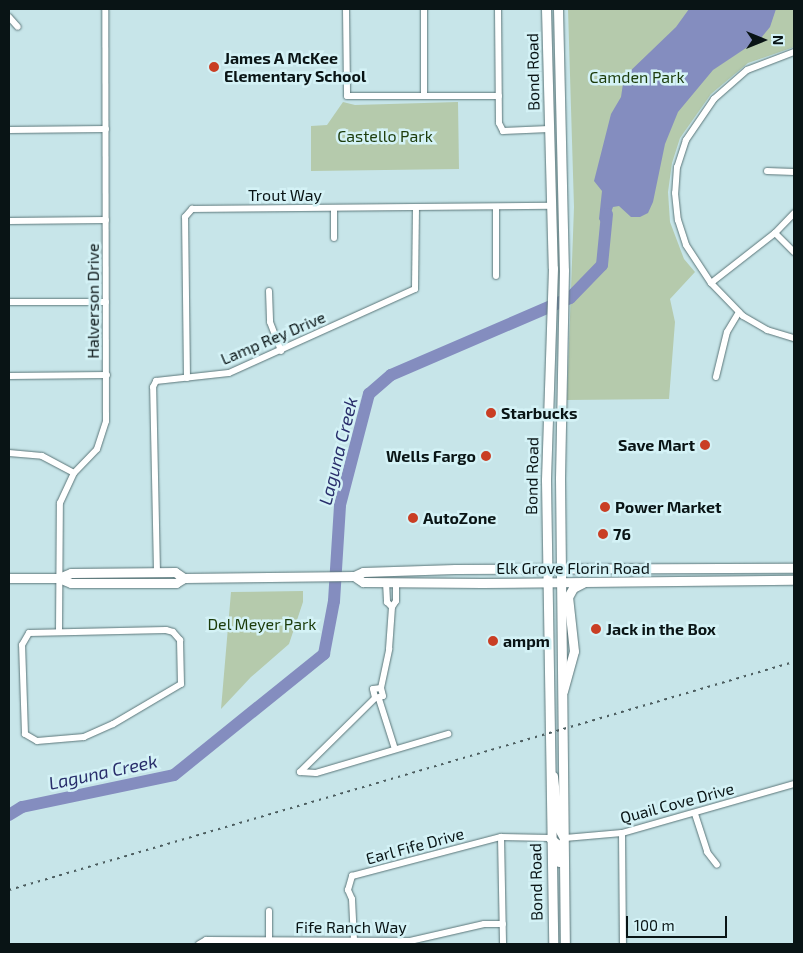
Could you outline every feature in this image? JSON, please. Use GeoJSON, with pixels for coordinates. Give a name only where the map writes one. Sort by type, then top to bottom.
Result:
{"type":"FeatureCollection","features":[{"type":"Feature","properties":{"kind":"main road","name":"Bond Road"},"geometry":{"type":"LineString","coordinates":[[546,9],[553,268],[550,335],[546,583],[553,944]]}},
{"type":"Feature","properties":{"kind":"main road","name":"Bond Road"},"geometry":{"type":"LineString","coordinates":[[558,9],[564,270],[560,583],[565,944]]}},
{"type":"Feature","properties":{"kind":"main road"},"geometry":{"type":"LineString","coordinates":[[550,335],[556,360],[556,400],[561,406]]}},
{"type":"Feature","properties":{"kind":"main road","name":"Elk Grove Florin Road"},"geometry":{"type":"LineString","coordinates":[[59,578],[71,583],[176,583],[184,578],[354,576],[363,572],[547,568],[794,568]]}},
{"type":"Feature","properties":{"kind":"main road"},"geometry":{"type":"LineString","coordinates":[[751,581],[757,576],[794,568]]}},
{"type":"Feature","properties":{"kind":"main road"},"geometry":{"type":"LineString","coordinates":[[709,581],[718,575],[728,575],[733,569]]}},
{"type":"Feature","properties":{"kind":"main road"},"geometry":{"type":"LineString","coordinates":[[391,582],[388,577],[411,576],[419,571]]}},
{"type":"Feature","properties":{"kind":"main road","name":"Elk Grove Florin Road"},"geometry":{"type":"LineString","coordinates":[[9,578],[59,578],[72,573],[175,572],[184,578]]}},
{"type":"Feature","properties":{"kind":"main road","name":"Elk Grove Florin Road"},"geometry":{"type":"LineString","coordinates":[[354,576],[363,582],[582,583],[794,580]]}},
{"type":"Feature","properties":{"kind":"main road"},"geometry":{"type":"LineString","coordinates":[[561,696],[569,676],[574,650],[568,597],[574,588],[582,583]]}},
{"type":"Feature","properties":{"kind":"main road"},"geometry":{"type":"LineString","coordinates":[[549,763],[554,777],[558,826],[564,838]]}},
{"type":"Feature","properties":{"kind":"main road"},"geometry":{"type":"LineString","coordinates":[[550,838],[557,844],[560,906],[565,916]]}},
{"type":"Feature","properties":{"kind":"street","name":"Halverson Drive"},"geometry":{"type":"LineString","coordinates":[[59,631],[59,510],[74,473],[88,462],[103,436],[107,375],[105,9]]}},
{"type":"Feature","properties":{"kind":"street"},"geometry":{"type":"LineString","coordinates":[[346,9],[347,96],[499,96]]}},
{"type":"Feature","properties":{"kind":"street"},"geometry":{"type":"LineString","coordinates":[[424,9],[424,96]]}},
{"type":"Feature","properties":{"kind":"street"},"geometry":{"type":"LineString","coordinates":[[498,9],[499,123],[503,131],[549,129]]}},
{"type":"Feature","properties":{"kind":"street"},"geometry":{"type":"LineString","coordinates":[[9,17],[18,27]]}},
{"type":"Feature","properties":{"kind":"street"},"geometry":{"type":"LineString","coordinates":[[794,52],[759,63],[735,79],[699,117],[683,149],[675,184],[678,220],[690,251],[712,283],[739,312],[767,330],[794,338]]}},
{"type":"Feature","properties":{"kind":"street"},"geometry":{"type":"LineString","coordinates":[[9,130],[106,129]]}},
{"type":"Feature","properties":{"kind":"street"},"geometry":{"type":"LineString","coordinates":[[767,171],[794,172]]}},
{"type":"Feature","properties":{"kind":"street","name":"Trout Way"},"geometry":{"type":"LineString","coordinates":[[186,378],[184,217],[192,209],[496,209],[551,206]]}},
{"type":"Feature","properties":{"kind":"street"},"geometry":{"type":"LineString","coordinates":[[334,209],[334,238]]}},
{"type":"Feature","properties":{"kind":"street","name":"Lamp Rey Drive"},"geometry":{"type":"LineString","coordinates":[[157,572],[153,387],[163,379],[222,375],[281,351],[415,289],[416,209]]}},
{"type":"Feature","properties":{"kind":"street"},"geometry":{"type":"LineString","coordinates":[[496,209],[496,276]]}},
{"type":"Feature","properties":{"kind":"street"},"geometry":{"type":"LineString","coordinates":[[712,283],[775,233],[794,213]]}},
{"type":"Feature","properties":{"kind":"street"},"geometry":{"type":"LineString","coordinates":[[9,221],[106,220]]}},
{"type":"Feature","properties":{"kind":"street"},"geometry":{"type":"LineString","coordinates":[[775,233],[794,252]]}},
{"type":"Feature","properties":{"kind":"street"},"geometry":{"type":"LineString","coordinates":[[269,291],[270,322],[281,351]]}},
{"type":"Feature","properties":{"kind":"street"},"geometry":{"type":"LineString","coordinates":[[9,302],[106,302]]}},
{"type":"Feature","properties":{"kind":"street"},"geometry":{"type":"LineString","coordinates":[[716,377],[727,332],[739,312]]}},
{"type":"Feature","properties":{"kind":"street"},"geometry":{"type":"LineString","coordinates":[[9,376],[107,375]]}},
{"type":"Feature","properties":{"kind":"street"},"geometry":{"type":"LineString","coordinates":[[9,454],[42,456],[74,473]]}},
{"type":"Feature","properties":{"kind":"street"},"geometry":{"type":"LineString","coordinates":[[391,582],[388,602],[392,607],[389,649],[381,688],[384,694],[377,698],[300,772],[316,772],[448,734]]}},
{"type":"Feature","properties":{"kind":"street"},"geometry":{"type":"LineString","coordinates":[[33,631],[59,631],[171,631],[180,640],[180,684],[99,731],[68,739],[30,739],[23,727],[23,641],[33,631]]}},
{"type":"Feature","properties":{"kind":"street"},"geometry":{"type":"LineString","coordinates":[[381,688],[373,689],[394,749]]}},
{"type":"Feature","properties":{"kind":"street","name":"Quail Cove Drive"},"geometry":{"type":"LineString","coordinates":[[564,838],[622,833],[794,786]]}},
{"type":"Feature","properties":{"kind":"street"},"geometry":{"type":"LineString","coordinates":[[695,814],[707,852],[717,865]]}},
{"type":"Feature","properties":{"kind":"street"},"geometry":{"type":"LineString","coordinates":[[622,833],[624,944]]}},
{"type":"Feature","properties":{"kind":"street"},"geometry":{"type":"LineString","coordinates":[[501,838],[503,944]]}},
{"type":"Feature","properties":{"kind":"street","name":"Earl Fife Drive"},"geometry":{"type":"LineString","coordinates":[[354,940],[352,899],[348,890],[352,876],[501,838],[550,838]]}},
{"type":"Feature","properties":{"kind":"street"},"geometry":{"type":"LineString","coordinates":[[269,911],[269,940]]}},
{"type":"Feature","properties":{"kind":"street","name":"Fife Ranch Way"},"geometry":{"type":"LineString","coordinates":[[199,944],[206,940],[410,941],[484,924],[503,924]]}},
{"type":"Feature","properties":{"kind":"green space","name":"Camden Park"},"geometry":{"type":"Polygon","coordinates":[[[568,9],[794,9],[794,47],[748,63],[711,94],[680,138],[672,163],[668,192],[670,222],[684,259],[695,272],[670,299],[675,322],[669,399],[567,400],[574,207],[568,9]]]}},
{"type":"Feature","properties":{"kind":"green space","name":"Castello Park"},"geometry":{"type":"Polygon","coordinates":[[[343,102],[355,105],[458,102],[459,169],[311,171],[311,126],[327,125],[343,102]]]}},
{"type":"Feature","properties":{"kind":"green space","name":"Del Meyer Park"},"geometry":{"type":"Polygon","coordinates":[[[303,591],[303,602],[289,644],[251,677],[221,709],[231,592],[303,591]]]}},
{"type":"Feature","properties":{"kind":"water"},"geometry":{"type":"Polygon","coordinates":[[[689,9],[776,9],[770,27],[761,38],[713,70],[678,112],[665,144],[653,202],[648,213],[640,217],[631,217],[619,206],[613,207],[605,229],[599,219],[602,191],[594,181],[611,114],[621,97],[624,77],[676,27],[689,9]]]}},
{"type":"Feature","properties":{"kind":"waterway","name":"Laguna Creek"},"geometry":{"type":"LineString","coordinates":[[9,815],[22,807],[174,775],[324,654],[334,601],[340,505],[369,394],[391,375],[570,298],[602,265],[607,214]]}},
{"type":"Feature","properties":{"kind":"railway"},"geometry":{"type":"LineString","coordinates":[[9,890],[794,662]]}},
{"type":"Feature","properties":{"kind":"place","name":"James A McKee Elementary School"},"geometry":{"type":"Point","coordinates":[214,67]}},
{"type":"Feature","properties":{"kind":"place","name":"Starbucks"},"geometry":{"type":"Point","coordinates":[491,413]}},
{"type":"Feature","properties":{"kind":"place","name":"Save Mart"},"geometry":{"type":"Point","coordinates":[705,445]}},
{"type":"Feature","properties":{"kind":"place","name":"Wells Fargo"},"geometry":{"type":"Point","coordinates":[486,456]}},
{"type":"Feature","properties":{"kind":"place","name":"Power Market"},"geometry":{"type":"Point","coordinates":[605,507]}},
{"type":"Feature","properties":{"kind":"place","name":"AutoZone"},"geometry":{"type":"Point","coordinates":[413,518]}},
{"type":"Feature","properties":{"kind":"place","name":"76"},"geometry":{"type":"Point","coordinates":[603,534]}},
{"type":"Feature","properties":{"kind":"place","name":"Jack in the Box"},"geometry":{"type":"Point","coordinates":[596,629]}},
{"type":"Feature","properties":{"kind":"place","name":"ampm"},"geometry":{"type":"Point","coordinates":[493,641]}}]}
